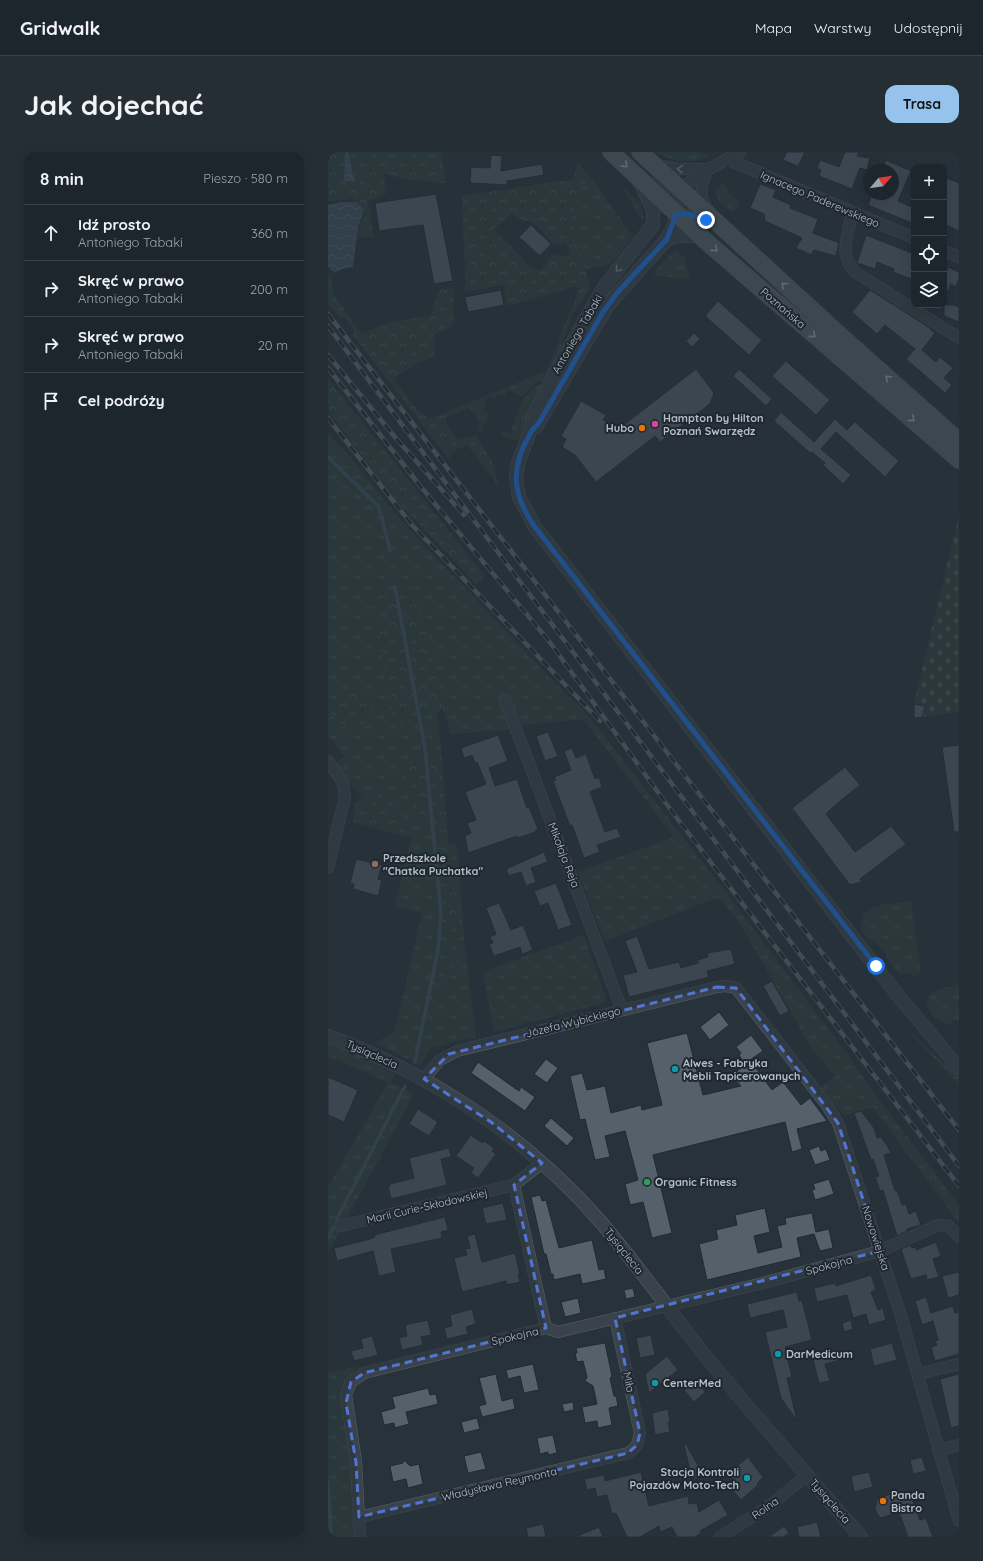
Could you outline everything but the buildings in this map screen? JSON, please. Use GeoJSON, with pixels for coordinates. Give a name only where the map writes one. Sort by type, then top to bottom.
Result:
{"type":"FeatureCollection","features":[{"type":"Feature","properties":{"kind":"main road","name":"Poznańska"},"geometry":{"type":"LineString","coordinates":[[611,152],[676,214],[959,460]]}},
{"type":"Feature","properties":{"kind":"main road","name":"Poznańska"},"geometry":{"type":"LineString","coordinates":[[640,152],[959,441]]}},
{"type":"Feature","properties":{"kind":"street"},"geometry":{"type":"LineString","coordinates":[[638,179],[656,186],[680,189],[709,169],[740,152]]}},
{"type":"Feature","properties":{"kind":"street","name":"Ignacego Paderewskiego"},"geometry":{"type":"LineString","coordinates":[[727,160],[852,214],[911,237]]}},
{"type":"Feature","properties":{"kind":"street"},"geometry":{"type":"LineString","coordinates":[[652,164],[678,169],[709,169]]}},
{"type":"Feature","properties":{"kind":"street"},"geometry":{"type":"LineString","coordinates":[[709,169],[702,182],[702,197],[706,208],[723,228]]}},
{"type":"Feature","properties":{"kind":"street"},"geometry":{"type":"LineString","coordinates":[[638,179],[653,210],[653,225]]}},
{"type":"Feature","properties":{"kind":"street","name":"Antoniego Tabaki"},"geometry":{"type":"LineString","coordinates":[[530,432],[540,421],[608,305],[667,239],[676,214],[680,189]]}},
{"type":"Feature","properties":{"kind":"street","name":"Antoniego Tabaki"},"geometry":{"type":"LineString","coordinates":[[723,228],[693,215],[676,214],[665,217],[653,225],[600,294],[544,392],[533,417],[530,432],[518,463],[516,477],[518,497],[531,520],[900,998],[959,1068]]}},
{"type":"Feature","properties":{"kind":"street"},"geometry":{"type":"LineString","coordinates":[[852,214],[844,252],[850,267],[855,272],[959,338]]}},
{"type":"Feature","properties":{"kind":"street"},"geometry":{"type":"LineString","coordinates":[[667,239],[680,236],[701,236]]}},
{"type":"Feature","properties":{"kind":"street"},"geometry":{"type":"LineString","coordinates":[[947,252],[959,257]]}},
{"type":"Feature","properties":{"kind":"street","name":"Mikołaja Reja"},"geometry":{"type":"LineString","coordinates":[[505,700],[622,1010]]}},
{"type":"Feature","properties":{"kind":"street"},"geometry":{"type":"LineString","coordinates":[[328,761],[343,783],[345,797],[328,868]]}},
{"type":"Feature","properties":{"kind":"street","name":"Józefa Wybickiego"},"geometry":{"type":"LineString","coordinates":[[424,1079],[440,1060],[457,1050],[717,987],[732,986]]}},
{"type":"Feature","properties":{"kind":"street","name":"Nowowiejska"},"geometry":{"type":"LineString","coordinates":[[732,986],[740,992],[751,1006],[826,1104],[838,1123],[918,1374],[959,1521]]}},
{"type":"Feature","properties":{"kind":"street","name":"Tysiąclecia"},"geometry":{"type":"LineString","coordinates":[[328,1036],[368,1052],[424,1079],[479,1113],[542,1163],[600,1221],[736,1394],[861,1537]]}},
{"type":"Feature","properties":{"kind":"street","name":"Marii Curie-Skłodowskiej"},"geometry":{"type":"LineString","coordinates":[[340,1226],[514,1185],[542,1163]]}},
{"type":"Feature","properties":{"kind":"street"},"geometry":{"type":"LineString","coordinates":[[514,1185],[546,1328]]}},
{"type":"Feature","properties":{"kind":"street","name":"Spokojna"},"geometry":{"type":"LineString","coordinates":[[360,1537],[356,1462],[346,1403],[348,1389],[351,1382],[364,1373],[546,1328],[558,1332],[758,1284],[880,1251],[938,1225],[949,1226],[959,1237]]}},
{"type":"Feature","properties":{"kind":"street","name":"Miła"},"geometry":{"type":"LineString","coordinates":[[615,1318],[640,1433],[637,1445]]}},
{"type":"Feature","properties":{"kind":"street"},"geometry":{"type":"LineString","coordinates":[[918,1374],[959,1364]]}},
{"type":"Feature","properties":{"kind":"street","name":"Władysława Reymonta"},"geometry":{"type":"LineString","coordinates":[[359,1517],[628,1453],[637,1445]]}},
{"type":"Feature","properties":{"kind":"street"},"geometry":{"type":"LineString","coordinates":[[938,1450],[959,1445]]}},
{"type":"Feature","properties":{"kind":"street","name":"Rolna"},"geometry":{"type":"LineString","coordinates":[[720,1537],[772,1504],[807,1475]]}},
{"type":"Feature","properties":{"kind":"highlighted area"},"geometry":{"type":"Polygon","coordinates":[[[717,987],[736,988],[838,1123],[880,1251],[615,1318],[640,1433],[637,1445],[628,1453],[359,1517],[356,1462],[346,1403],[351,1382],[364,1373],[546,1328],[514,1185],[542,1163],[491,1122],[424,1079],[449,1054],[717,987]]]}},
{"type":"Feature","properties":{"kind":"green space"},"geometry":{"type":"Polygon","coordinates":[[[328,152],[345,152],[344,181],[355,182],[348,152],[441,152],[445,183],[404,179],[384,173],[386,194],[368,201],[374,237],[356,236],[365,215],[354,199],[328,201],[328,152]]]}},
{"type":"Feature","properties":{"kind":"green space"},"geometry":{"type":"Polygon","coordinates":[[[656,152],[698,152],[711,156],[697,161],[683,162],[670,159],[656,152]]]}},
{"type":"Feature","properties":{"kind":"green space"},"geometry":{"type":"Polygon","coordinates":[[[577,162],[592,179],[577,188],[572,219],[590,289],[571,316],[559,350],[561,334],[577,294],[578,286],[507,306],[504,285],[465,292],[462,196],[574,179],[577,162]],[[512,213],[494,229],[529,266],[540,271],[552,255],[570,256],[566,243],[555,245],[532,221],[523,221],[512,213]]]}},
{"type":"Feature","properties":{"kind":"green space"},"geometry":{"type":"Polygon","coordinates":[[[592,179],[633,237],[611,264],[585,269],[572,219],[577,188],[592,179]]]}},
{"type":"Feature","properties":{"kind":"green space"},"geometry":{"type":"Polygon","coordinates":[[[722,182],[731,195],[740,202],[733,213],[718,200],[715,192],[722,182]]]}},
{"type":"Feature","properties":{"kind":"green space"},"geometry":{"type":"Polygon","coordinates":[[[621,185],[641,205],[644,219],[641,218],[621,185]]]}},
{"type":"Feature","properties":{"kind":"green space"},"geometry":{"type":"Polygon","coordinates":[[[674,251],[685,258],[690,280],[655,275],[654,272],[674,251]]]}},
{"type":"Feature","properties":{"kind":"green space"},"geometry":{"type":"Polygon","coordinates":[[[331,275],[333,293],[361,334],[388,323],[431,315],[439,290],[454,288],[453,325],[434,335],[435,356],[416,364],[393,378],[417,410],[430,419],[469,403],[484,424],[481,432],[477,430],[480,423],[469,407],[444,419],[458,440],[476,435],[492,460],[499,486],[467,445],[454,451],[449,459],[353,335],[353,329],[345,318],[340,318],[328,303],[328,277],[331,275]]]}},
{"type":"Feature","properties":{"kind":"green space"},"geometry":{"type":"Polygon","coordinates":[[[571,321],[560,349],[542,382],[537,382],[523,396],[507,390],[505,396],[497,393],[495,398],[488,396],[482,412],[489,414],[484,424],[469,403],[546,371],[558,345],[565,324],[571,321]]]}},
{"type":"Feature","properties":{"kind":"green space"},"geometry":{"type":"Polygon","coordinates":[[[328,379],[485,576],[476,584],[392,496],[328,411],[328,379]]]}},
{"type":"Feature","properties":{"kind":"green space"},"geometry":{"type":"Polygon","coordinates":[[[539,384],[544,386],[522,437],[516,441],[503,436],[501,432],[503,431],[510,433],[523,399],[539,384]]]}},
{"type":"Feature","properties":{"kind":"green space"},"geometry":{"type":"Polygon","coordinates":[[[328,434],[351,458],[384,500],[422,543],[545,673],[587,714],[726,892],[847,1054],[873,1092],[959,1205],[959,1223],[873,1107],[844,1116],[821,1088],[835,1075],[813,1051],[739,922],[719,897],[605,941],[578,872],[674,837],[583,719],[523,725],[505,730],[451,734],[442,707],[437,716],[441,750],[412,765],[431,835],[440,834],[442,859],[434,857],[438,918],[436,946],[445,990],[459,948],[465,949],[476,1037],[431,1048],[421,1066],[376,1043],[395,1031],[422,914],[395,906],[411,838],[400,809],[374,787],[362,798],[335,763],[345,756],[328,735],[328,434]]]}},
{"type":"Feature","properties":{"kind":"green space"},"geometry":{"type":"Polygon","coordinates":[[[959,515],[959,712],[914,718],[914,704],[959,515]]]}},
{"type":"Feature","properties":{"kind":"green space"},"geometry":{"type":"Polygon","coordinates":[[[411,584],[427,629],[442,706],[394,726],[375,607],[385,592],[411,584]]]}},
{"type":"Feature","properties":{"kind":"green space"},"geometry":{"type":"Polygon","coordinates":[[[358,687],[369,703],[372,713],[360,732],[337,722],[329,707],[343,694],[358,687]]]}},
{"type":"Feature","properties":{"kind":"green space"},"geometry":{"type":"Polygon","coordinates":[[[441,750],[448,843],[457,846],[465,949],[459,948],[445,990],[428,988],[436,946],[438,918],[434,857],[442,858],[440,834],[431,835],[416,809],[404,770],[441,750]]]}},
{"type":"Feature","properties":{"kind":"green space"},"geometry":{"type":"Polygon","coordinates":[[[374,787],[400,809],[411,838],[353,822],[355,804],[374,787]]]}},
{"type":"Feature","properties":{"kind":"green space"},"geometry":{"type":"Polygon","coordinates":[[[911,901],[921,972],[913,977],[910,973],[899,974],[889,962],[882,949],[864,934],[861,927],[865,916],[863,913],[881,905],[911,901]]]}},
{"type":"Feature","properties":{"kind":"green space"},"geometry":{"type":"Polygon","coordinates":[[[584,935],[607,1002],[494,1032],[483,972],[584,935]]]}},
{"type":"Feature","properties":{"kind":"green space"},"geometry":{"type":"Polygon","coordinates":[[[959,984],[959,1004],[956,1004],[959,1007],[959,1020],[954,1020],[949,1025],[933,1016],[928,1008],[927,998],[934,991],[959,984]]]}},
{"type":"Feature","properties":{"kind":"green space"},"geometry":{"type":"Polygon","coordinates":[[[899,1022],[959,1077],[959,1084],[955,1080],[899,1022]]]}},
{"type":"Feature","properties":{"kind":"green space"},"geometry":{"type":"Polygon","coordinates":[[[328,1042],[396,1071],[391,1083],[414,1094],[328,1253],[328,1188],[388,1082],[328,1056],[328,1042]]]}},
{"type":"Feature","properties":{"kind":"green space"},"geometry":{"type":"Polygon","coordinates":[[[357,1366],[342,1387],[351,1456],[354,1537],[328,1537],[328,1373],[357,1366]]]}},
{"type":"Feature","properties":{"kind":"water"},"geometry":{"type":"Polygon","coordinates":[[[345,152],[348,152],[355,182],[344,181],[345,152]]]}},
{"type":"Feature","properties":{"kind":"water"},"geometry":{"type":"Polygon","coordinates":[[[342,202],[356,202],[364,210],[358,228],[353,267],[342,269],[334,273],[328,266],[328,205],[342,202]]]}},
{"type":"Feature","properties":{"kind":"waterway"},"geometry":{"type":"LineString","coordinates":[[328,457],[379,507],[390,550]]}},
{"type":"Feature","properties":{"kind":"waterway"},"geometry":{"type":"LineString","coordinates":[[395,587],[425,748],[441,914],[438,950],[415,1062]]}},
{"type":"Feature","properties":{"kind":"waterway"},"geometry":{"type":"LineString","coordinates":[[337,1219],[405,1086]]}},
{"type":"Feature","properties":{"kind":"waterway"},"geometry":{"type":"LineString","coordinates":[[328,1238],[333,1228]]}},
{"type":"Feature","properties":{"kind":"waterway"},"geometry":{"type":"LineString","coordinates":[[328,1482],[331,1537]]}},
{"type":"Feature","properties":{"kind":"railway"},"geometry":{"type":"LineString","coordinates":[[328,314],[959,1130]]}},
{"type":"Feature","properties":{"kind":"railway"},"geometry":{"type":"LineString","coordinates":[[328,326],[959,1166]]}},
{"type":"Feature","properties":{"kind":"railway"},"geometry":{"type":"LineString","coordinates":[[328,355],[394,436],[464,515]]}},
{"type":"Feature","properties":{"kind":"railway"},"geometry":{"type":"LineString","coordinates":[[328,368],[421,487],[549,641],[673,813],[959,1186]]}},
{"type":"Feature","properties":{"kind":"railway"},"geometry":{"type":"LineString","coordinates":[[328,418],[412,525],[600,721]]}},
{"type":"Feature","properties":{"kind":"place","name":"Hampton by Hilton Poznań Swarzędz"},"geometry":{"type":"Point","coordinates":[655,424]}},
{"type":"Feature","properties":{"kind":"place","name":"Hubo"},"geometry":{"type":"Point","coordinates":[642,428]}},
{"type":"Feature","properties":{"kind":"place","name":"Przedszkole \"Chatka Puchatka\""},"geometry":{"type":"Point","coordinates":[375,864]}},
{"type":"Feature","properties":{"kind":"place","name":"Alwes - Fabryka Mebli Tapicerowanych"},"geometry":{"type":"Point","coordinates":[675,1069]}},
{"type":"Feature","properties":{"kind":"place","name":"Organic Fitness"},"geometry":{"type":"Point","coordinates":[647,1182]}},
{"type":"Feature","properties":{"kind":"place","name":"DarMedicum"},"geometry":{"type":"Point","coordinates":[778,1354]}},
{"type":"Feature","properties":{"kind":"place","name":"CenterMed"},"geometry":{"type":"Point","coordinates":[655,1383]}},
{"type":"Feature","properties":{"kind":"place","name":"Stacja Kontroli Pojazdów Moto-Tech"},"geometry":{"type":"Point","coordinates":[747,1478]}},
{"type":"Feature","properties":{"kind":"place","name":"Panda Bistro"},"geometry":{"type":"Point","coordinates":[883,1501]}},
{"type":"Feature","properties":{"kind":"route"},"geometry":{"type":"LineString","coordinates":[[706,220],[689,214],[676,214],[674,225],[667,239],[618,292],[603,312],[540,421],[530,432],[517,468],[517,492],[523,508],[535,527],[876,966]]}}]}
